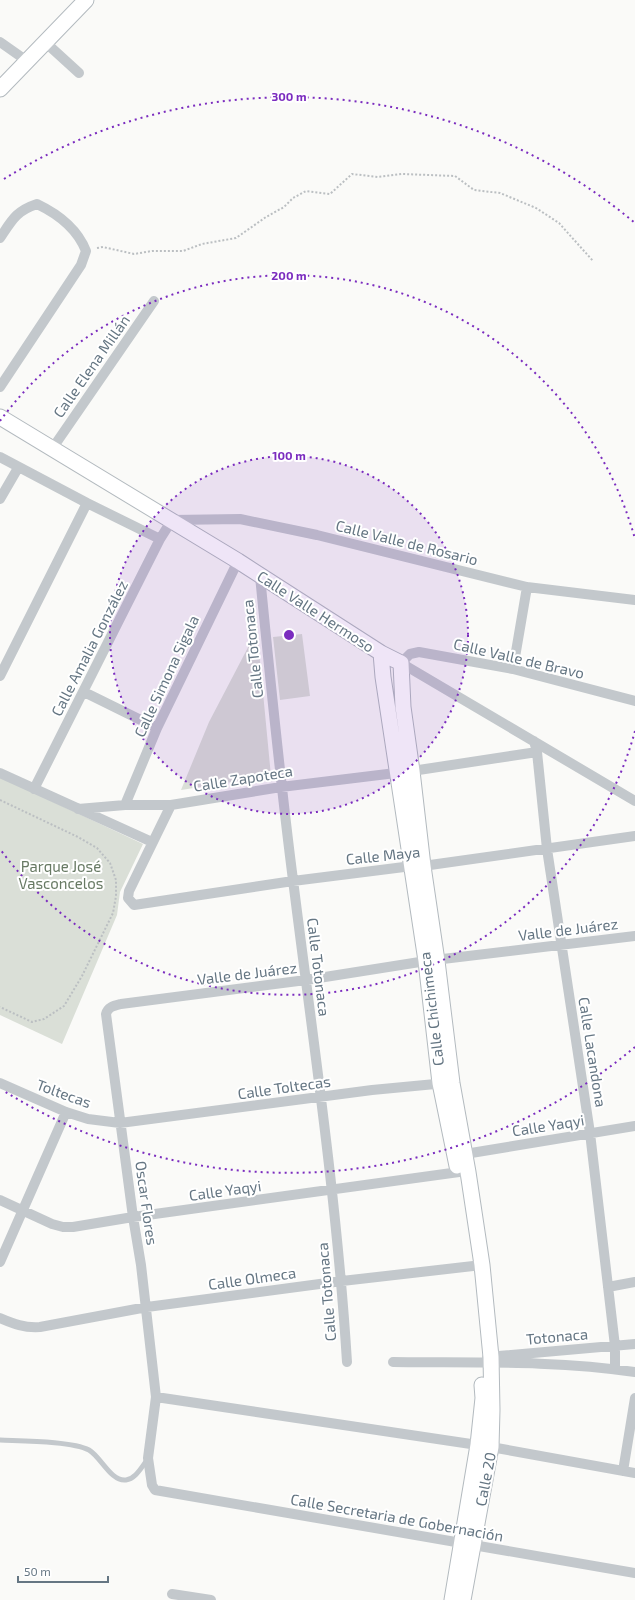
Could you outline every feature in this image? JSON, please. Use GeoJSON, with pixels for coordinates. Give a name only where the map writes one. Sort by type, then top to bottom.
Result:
{"type":"FeatureCollection","features":[{"type":"Feature","properties":{"kind":"main road"},"geometry":{"type":"LineString","coordinates":[[0,89],[82,1]]}},
{"type":"Feature","properties":{"kind":"main road","name":"Calle Valle Hermoso"},"geometry":{"type":"LineString","coordinates":[[0,417],[172,520],[381,653],[400,663]]}},
{"type":"Feature","properties":{"kind":"main road","name":"Calle Chichimeca"},"geometry":{"type":"LineString","coordinates":[[381,653],[383,677],[397,772],[418,866],[432,961],[458,1172],[477,1266]]}},
{"type":"Feature","properties":{"kind":"main road","name":"Calle Chichimeca"},"geometry":{"type":"LineString","coordinates":[[400,663],[403,707],[412,771],[418,866]]}},
{"type":"Feature","properties":{"kind":"main road","name":"Calle Chichimeca"},"geometry":{"type":"LineString","coordinates":[[446,1083],[465,1154],[486,1360]]}},
{"type":"Feature","properties":{"kind":"main road","name":"Calle 20"},"geometry":{"type":"LineString","coordinates":[[452,1600],[467,1544],[484,1446],[483,1398],[486,1360]]}},
{"type":"Feature","properties":{"kind":"main road","name":"Calle 20"},"geometry":{"type":"LineString","coordinates":[[463,1600],[467,1544]]}},
{"type":"Feature","properties":{"kind":"street"},"geometry":{"type":"LineString","coordinates":[[0,42],[27,61]]}},
{"type":"Feature","properties":{"kind":"street"},"geometry":{"type":"LineString","coordinates":[[45,42],[79,73]]}},
{"type":"Feature","properties":{"kind":"street"},"geometry":{"type":"LineString","coordinates":[[0,238],[16,215],[24,208],[37,204],[47,208],[67,223],[77,234],[86,251],[82,265],[0,387]]}},
{"type":"Feature","properties":{"kind":"street","name":"Calle Elena Millán"},"geometry":{"type":"LineString","coordinates":[[52,449],[154,301]]}},
{"type":"Feature","properties":{"kind":"street"},"geometry":{"type":"LineString","coordinates":[[0,458],[160,539]]}},
{"type":"Feature","properties":{"kind":"street"},"geometry":{"type":"LineString","coordinates":[[0,499],[18,468]]}},
{"type":"Feature","properties":{"kind":"street"},"geometry":{"type":"LineString","coordinates":[[0,676],[87,503]]}},
{"type":"Feature","properties":{"kind":"street","name":"Calle Valle de Rosario"},"geometry":{"type":"LineString","coordinates":[[172,520],[240,519],[317,534],[527,587],[635,600]]}},
{"type":"Feature","properties":{"kind":"street","name":"Calle Amalia González"},"geometry":{"type":"LineString","coordinates":[[34,789],[160,539],[172,520]]}},
{"type":"Feature","properties":{"kind":"street","name":"Calle Simona Sigala"},"geometry":{"type":"LineString","coordinates":[[125,806],[158,728],[238,561]]}},
{"type":"Feature","properties":{"kind":"street","name":"Calle Totonaca"},"geometry":{"type":"LineString","coordinates":[[260,576],[282,787],[321,1098],[342,1281],[347,1362]]}},
{"type":"Feature","properties":{"kind":"street"},"geometry":{"type":"LineString","coordinates":[[513,669],[527,587]]}},
{"type":"Feature","properties":{"kind":"street","name":"Calle Valle de Bravo"},"geometry":{"type":"LineString","coordinates":[[400,663],[410,654],[419,652],[513,669],[635,701]]}},
{"type":"Feature","properties":{"kind":"street","name":"Calle Valle Hermoso"},"geometry":{"type":"LineString","coordinates":[[400,663],[635,801]]}},
{"type":"Feature","properties":{"kind":"street"},"geometry":{"type":"LineString","coordinates":[[84,692],[158,728]]}},
{"type":"Feature","properties":{"kind":"street","name":"Calle Lacandona"},"geometry":{"type":"LineString","coordinates":[[534,741],[537,752],[547,849],[590,1133],[615,1346],[615,1369]]}},
{"type":"Feature","properties":{"kind":"street","name":"Calle Zapoteca"},"geometry":{"type":"LineString","coordinates":[[78,809],[171,804],[282,787],[412,771],[537,752]]}},
{"type":"Feature","properties":{"kind":"street"},"geometry":{"type":"LineString","coordinates":[[0,773],[152,842],[171,804]]}},
{"type":"Feature","properties":{"kind":"street","name":"Calle Maya"},"geometry":{"type":"LineString","coordinates":[[152,842],[129,891],[128,898],[134,905],[293,880],[418,866],[635,836]]}},
{"type":"Feature","properties":{"kind":"street","name":"Valle de Juárez"},"geometry":{"type":"LineString","coordinates":[[106,1014],[110,1007],[121,1004],[306,980],[432,961],[635,936]]}},
{"type":"Feature","properties":{"kind":"street","name":"Oscar Flores"},"geometry":{"type":"LineString","coordinates":[[106,1014],[133,1217],[147,1307],[156,1397],[148,1458],[152,1485],[155,1490]]}},
{"type":"Feature","properties":{"kind":"street","name":"Toltecas"},"geometry":{"type":"LineString","coordinates":[[0,1083],[66,1112],[88,1118],[120,1123]]}},
{"type":"Feature","properties":{"kind":"street","name":"Calle Toltecas"},"geometry":{"type":"LineString","coordinates":[[120,1123],[321,1098],[372,1090],[446,1083]]}},
{"type":"Feature","properties":{"kind":"street"},"geometry":{"type":"LineString","coordinates":[[0,1262],[24,1211],[66,1112]]}},
{"type":"Feature","properties":{"kind":"street","name":"Calle Yaqyi"},"geometry":{"type":"LineString","coordinates":[[465,1154],[635,1126]]}},
{"type":"Feature","properties":{"kind":"street","name":"Calle Yaqyi"},"geometry":{"type":"LineString","coordinates":[[0,1200],[52,1224],[63,1227],[73,1227],[133,1217],[331,1191],[458,1172]]}},
{"type":"Feature","properties":{"kind":"street","name":"Calle Olmeca"},"geometry":{"type":"LineString","coordinates":[[0,1318],[16,1325],[28,1328],[147,1307],[342,1281],[477,1266]]}},
{"type":"Feature","properties":{"kind":"street"},"geometry":{"type":"LineString","coordinates":[[608,1287],[635,1282]]}},
{"type":"Feature","properties":{"kind":"street","name":"Totonaca"},"geometry":{"type":"LineString","coordinates":[[486,1360],[558,1350],[635,1344]]}},
{"type":"Feature","properties":{"kind":"street"},"geometry":{"type":"LineString","coordinates":[[393,1362],[486,1360],[615,1369],[635,1372]]}},
{"type":"Feature","properties":{"kind":"street"},"geometry":{"type":"LineString","coordinates":[[156,1397],[484,1446],[635,1473]]}},
{"type":"Feature","properties":{"kind":"street"},"geometry":{"type":"LineString","coordinates":[[622,1471],[635,1398]]}},
{"type":"Feature","properties":{"kind":"street","name":"Calle Secretaria de Gobernación"},"geometry":{"type":"LineString","coordinates":[[155,1490],[635,1573]]}},
{"type":"Feature","properties":{"kind":"street"},"geometry":{"type":"LineString","coordinates":[[172,1594],[211,1600]]}},
{"type":"Feature","properties":{"kind":"lane"},"geometry":{"type":"LineString","coordinates":[[0,1440],[84,1447],[95,1453],[110,1473],[119,1479],[125,1480],[130,1479],[136,1474],[148,1458]]}},
{"type":"Feature","properties":{"kind":"path"},"geometry":{"type":"LineString","coordinates":[[86,251],[103,246],[134,254],[152,251],[183,251],[202,244],[236,238],[266,217],[284,207],[293,198],[306,191],[330,194],[352,174],[378,178],[402,174],[456,176],[474,190],[500,193],[536,208],[559,223],[593,261]]}},
{"type":"Feature","properties":{"kind":"path"},"geometry":{"type":"LineString","coordinates":[[0,800],[78,837],[97,848],[110,863],[116,880],[116,896],[113,913],[82,976],[64,1006],[44,1019],[32,1022],[0,1007]]}},
{"type":"Feature","properties":{"kind":"green space"},"geometry":{"type":"Polygon","coordinates":[[[257,630],[271,776],[181,790],[209,722],[257,630]]]}},
{"type":"Feature","properties":{"kind":"green space"},"geometry":{"type":"Polygon","coordinates":[[[302,634],[310,696],[280,700],[273,637],[302,634]]]}},
{"type":"Feature","properties":{"kind":"green space","name":"Parque José Vasconcelos"},"geometry":{"type":"Polygon","coordinates":[[[0,777],[143,844],[120,892],[117,915],[62,1044],[0,1015],[0,777]]]}}]}
